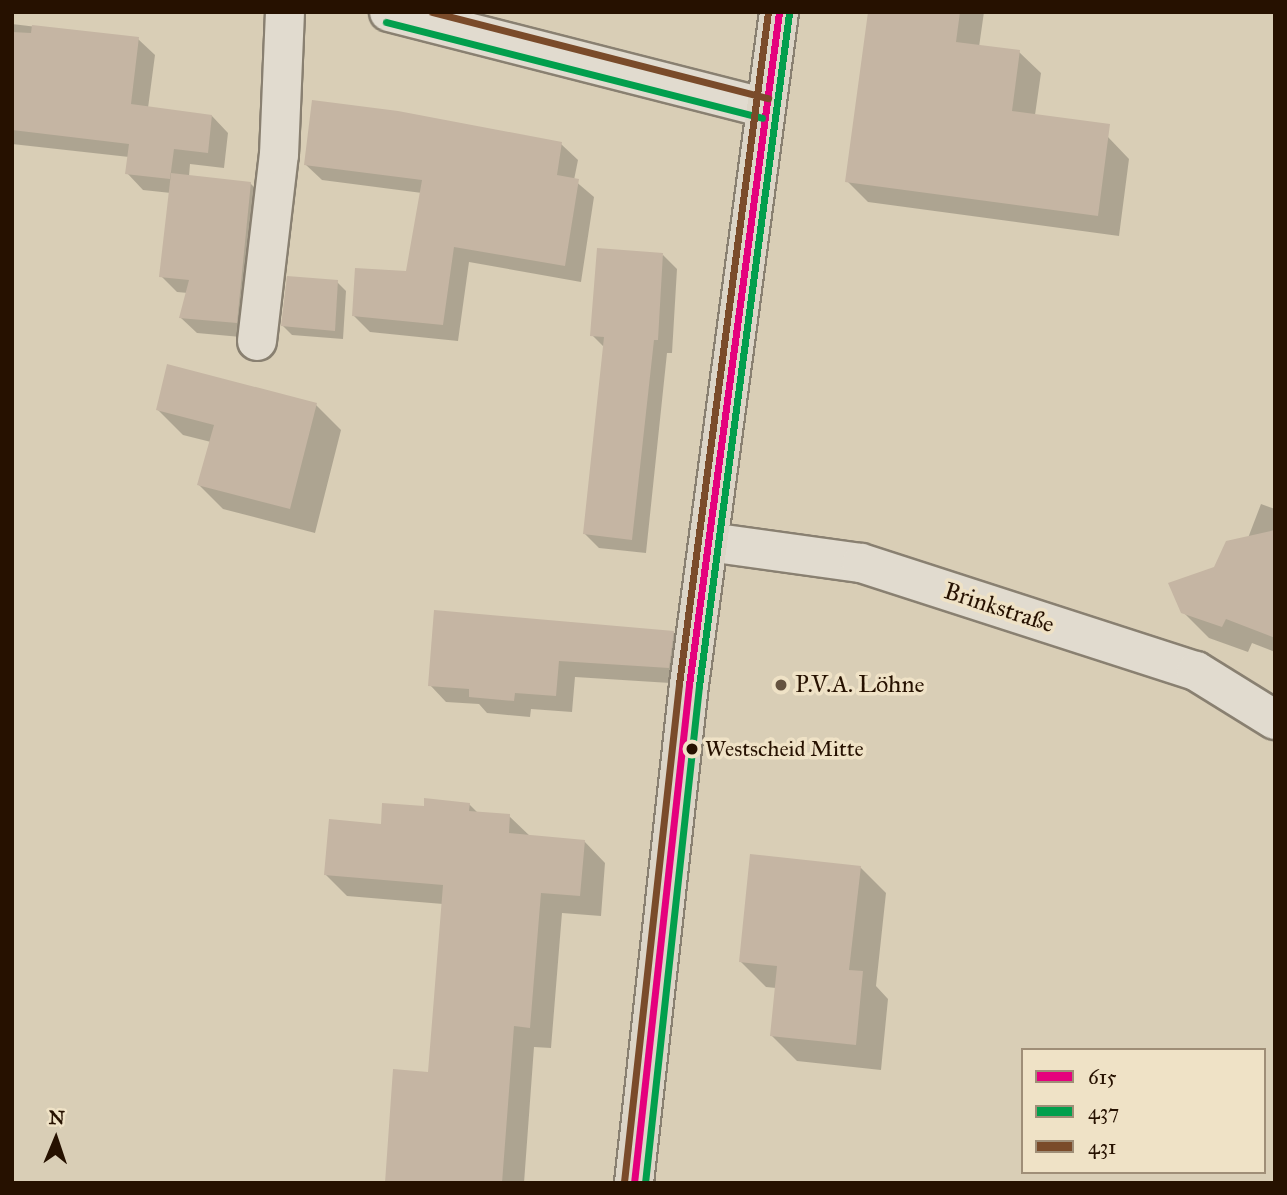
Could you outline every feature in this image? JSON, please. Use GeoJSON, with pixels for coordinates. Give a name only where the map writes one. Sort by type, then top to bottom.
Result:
{"type":"FeatureCollection","features":[{"type":"Feature","properties":{"kind":"main road"},"geometry":{"type":"LineString","coordinates":[[634,1183],[675,810],[779,12]]}},
{"type":"Feature","properties":{"kind":"street"},"geometry":{"type":"LineString","coordinates":[[257,341],[279,155],[285,12]]}},
{"type":"Feature","properties":{"kind":"street"},"geometry":{"type":"LineString","coordinates":[[389,12],[765,108]]}},
{"type":"Feature","properties":{"kind":"street","name":"Brinkstraße"},"geometry":{"type":"LineString","coordinates":[[709,542],[861,563],[1196,671],[1275,720]]}},
{"type":"Feature","properties":{"kind":"building"},"geometry":{"type":"Polygon","coordinates":[[[868,12],[960,12],[956,42],[1020,50],[1012,111],[1110,124],[1098,216],[845,182],[868,12]]]}},
{"type":"Feature","properties":{"kind":"building"},"geometry":{"type":"Polygon","coordinates":[[[32,25],[139,37],[131,104],[212,115],[208,153],[174,149],[170,179],[125,174],[129,144],[12,130],[12,32],[31,33],[32,25]]]}},
{"type":"Feature","properties":{"kind":"building"},"geometry":{"type":"Polygon","coordinates":[[[312,100],[398,111],[562,142],[557,175],[579,179],[565,266],[454,247],[443,325],[352,316],[355,268],[406,271],[422,180],[304,165],[312,100]]]}},
{"type":"Feature","properties":{"kind":"building"},"geometry":{"type":"Polygon","coordinates":[[[171,173],[251,182],[237,323],[179,318],[189,280],[159,277],[171,173]]]}},
{"type":"Feature","properties":{"kind":"building"},"geometry":{"type":"Polygon","coordinates":[[[597,248],[663,253],[658,340],[654,340],[632,540],[583,534],[604,337],[590,336],[597,248]]]}},
{"type":"Feature","properties":{"kind":"building"},"geometry":{"type":"Polygon","coordinates":[[[287,276],[338,280],[335,331],[281,326],[287,276]]]}},
{"type":"Feature","properties":{"kind":"building"},"geometry":{"type":"Polygon","coordinates":[[[167,364],[317,403],[290,509],[197,485],[214,425],[156,410],[167,364]]]}},
{"type":"Feature","properties":{"kind":"building"},"geometry":{"type":"Polygon","coordinates":[[[1275,530],[1275,638],[1226,619],[1222,627],[1181,613],[1168,583],[1214,567],[1226,541],[1275,530]]]}},
{"type":"Feature","properties":{"kind":"building"},"geometry":{"type":"Polygon","coordinates":[[[434,610],[674,631],[669,668],[559,661],[556,696],[515,693],[514,701],[469,697],[469,689],[428,686],[434,610]]]}},
{"type":"Feature","properties":{"kind":"building"},"geometry":{"type":"Polygon","coordinates":[[[424,798],[470,803],[469,811],[510,814],[509,833],[585,840],[580,896],[541,893],[530,1028],[514,1026],[502,1183],[385,1183],[393,1069],[428,1072],[443,885],[324,875],[329,819],[381,824],[382,803],[424,806],[424,798]]]}},
{"type":"Feature","properties":{"kind":"building"},"geometry":{"type":"Polygon","coordinates":[[[750,854],[861,866],[849,970],[863,971],[856,1045],[770,1036],[777,966],[739,962],[750,854]]]}},
{"type":"Feature","properties":{"kind":"transit line","name":"431"},"geometry":{"type":"LineString","coordinates":[[432,12],[768,98]]}},
{"type":"Feature","properties":{"kind":"transit line","name":"431"},"geometry":{"type":"LineString","coordinates":[[624,1182],[679,684],[768,12]]}},
{"type":"Feature","properties":{"kind":"transit line","name":"615"},"geometry":{"type":"LineString","coordinates":[[634,1183],[689,685],[779,12]]}},
{"type":"Feature","properties":{"kind":"transit line","name":"437"},"geometry":{"type":"LineString","coordinates":[[645,1183],[699,686],[789,13]]}},
{"type":"Feature","properties":{"kind":"transit line","name":"437"},"geometry":{"type":"LineString","coordinates":[[386,22],[762,118]]}},
{"type":"Feature","properties":{"kind":"place","name":"P.V.A. Löhne"},"geometry":{"type":"Point","coordinates":[781,685]}},
{"type":"Feature","properties":{"kind":"place","name":"Westscheid Mitte"},"geometry":{"type":"Point","coordinates":[692,749]}}]}
